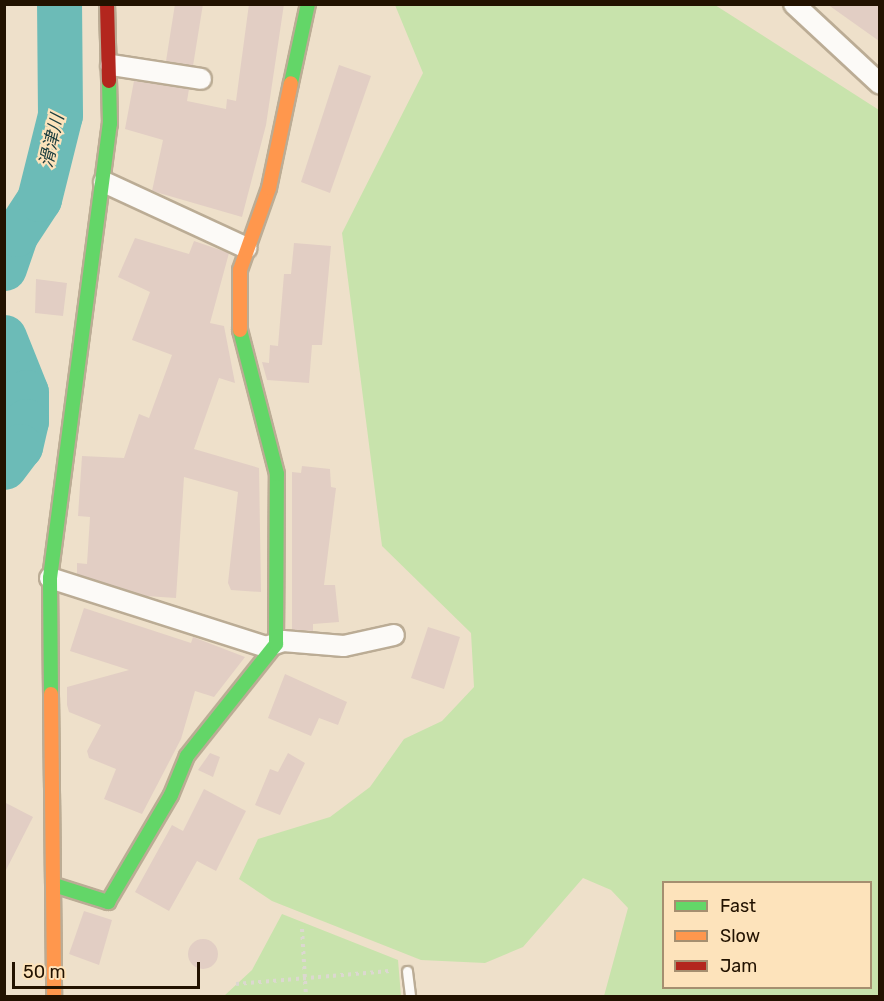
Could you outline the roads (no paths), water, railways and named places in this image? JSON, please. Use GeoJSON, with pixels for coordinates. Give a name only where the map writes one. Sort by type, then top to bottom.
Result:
{"type":"FeatureCollection","features":[{"type":"Feature","properties":{"kind":"street"},"geometry":{"type":"LineString","coordinates":[[54,996],[50,578],[104,182],[111,65],[107,4]]}},
{"type":"Feature","properties":{"kind":"street"},"geometry":{"type":"LineString","coordinates":[[54,885],[108,902],[171,795],[187,756],[276,644],[278,474],[240,340],[240,270],[269,188],[308,4]]}},
{"type":"Feature","properties":{"kind":"street"},"geometry":{"type":"LineString","coordinates":[[794,4],[879,84]]}},
{"type":"Feature","properties":{"kind":"street"},"geometry":{"type":"LineString","coordinates":[[111,65],[201,79]]}},
{"type":"Feature","properties":{"kind":"street"},"geometry":{"type":"LineString","coordinates":[[104,182],[247,248]]}},
{"type":"Feature","properties":{"kind":"street"},"geometry":{"type":"LineString","coordinates":[[50,578],[266,647],[276,644],[344,646],[394,635]]}},
{"type":"Feature","properties":{"kind":"lane"},"geometry":{"type":"LineString","coordinates":[[407,971],[410,996]]}},
{"type":"Feature","properties":{"kind":"waterway","name":"滑津川"},"geometry":{"type":"LineString","coordinates":[[4,268],[16,234],[39,199],[60,115],[59,4]]}},
{"type":"Feature","properties":{"kind":"waterway","name":"滑津川"},"geometry":{"type":"LineString","coordinates":[[4,337],[26,392],[26,421],[20,446],[4,467]]}}]}
